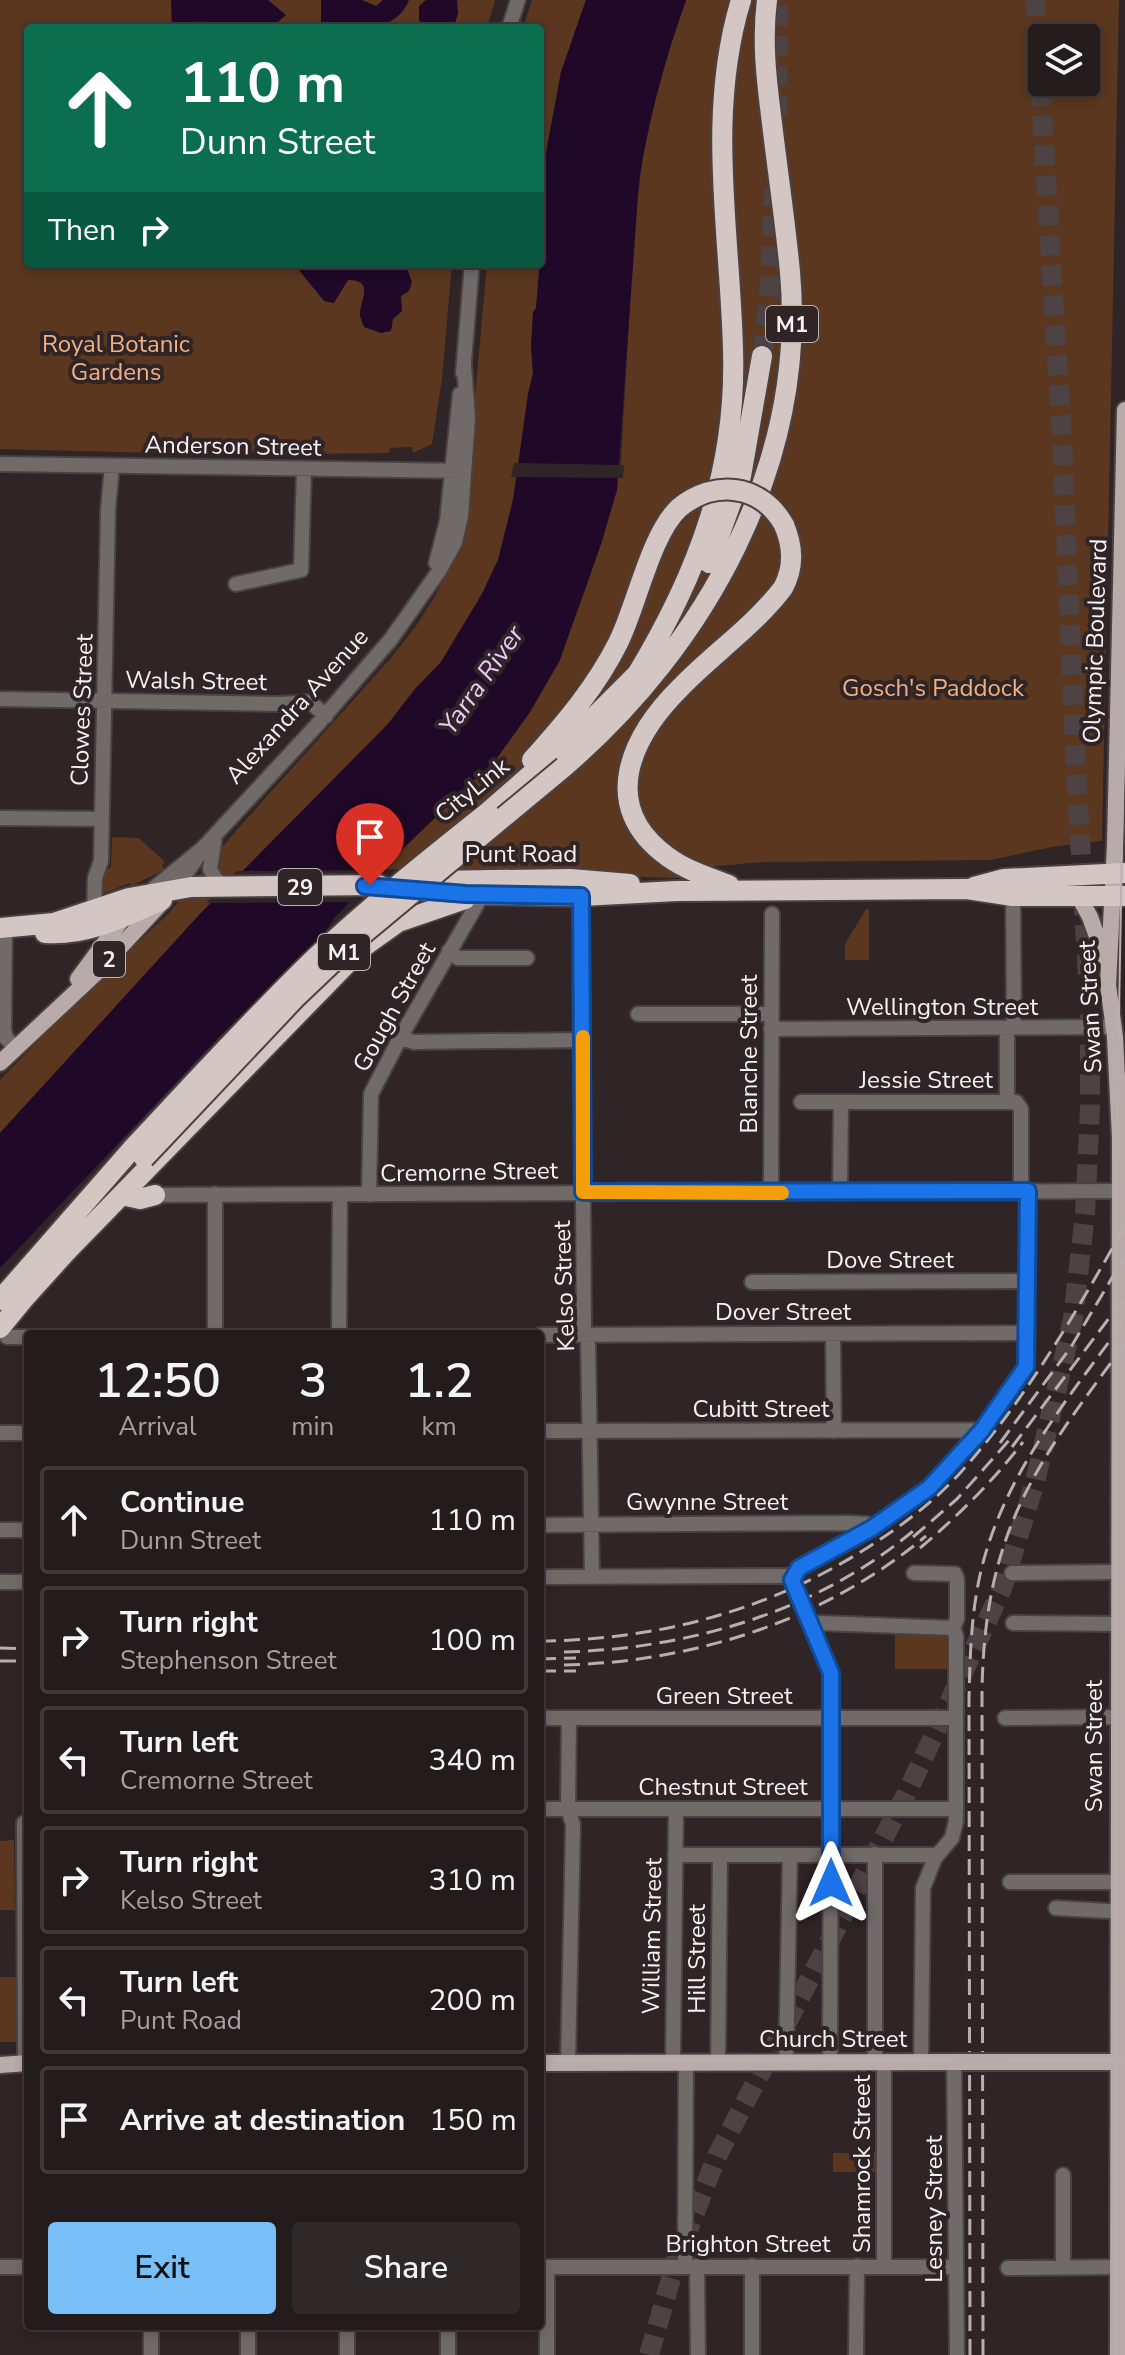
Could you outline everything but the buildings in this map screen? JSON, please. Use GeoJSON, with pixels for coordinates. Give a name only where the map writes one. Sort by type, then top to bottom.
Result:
{"type":"FeatureCollection","features":[{"type":"Feature","properties":{"kind":"highway"},"geometry":{"type":"LineString","coordinates":[[636,676],[672,614],[696,563],[713,509],[728,437],[733,351],[721,132],[724,73],[741,0]]}},
{"type":"Feature","properties":{"kind":"highway","name":"M1"},"geometry":{"type":"LineString","coordinates":[[555,756],[620,716],[677,647],[725,566],[763,484],[786,394],[792,338],[790,273],[765,57],[767,0]]}},
{"type":"Feature","properties":{"kind":"highway","name":"M1"},"geometry":{"type":"LineString","coordinates":[[139,1153],[296,997],[555,756],[636,676],[689,602],[723,530],[746,455],[762,356]]}},
{"type":"Feature","properties":{"kind":"highway"},"geometry":{"type":"LineString","coordinates":[[555,756],[576,710],[617,644],[631,615],[664,526],[679,508],[703,492],[720,488],[738,489],[766,502],[784,525],[791,556],[783,588],[665,704],[636,749],[628,776],[630,809],[637,826],[650,842],[682,865],[742,890]]}},
{"type":"Feature","properties":{"kind":"highway","name":"CityLink"},"geometry":{"type":"LineString","coordinates":[[10,1301],[215,1060],[318,956],[555,756]]}},
{"type":"Feature","properties":{"kind":"highway","name":"Punt Road"},"geometry":{"type":"LineString","coordinates":[[967,889],[1004,879],[1119,873]]}},
{"type":"Feature","properties":{"kind":"highway","name":"Punt Road"},"geometry":{"type":"LineString","coordinates":[[2,928],[54,923],[94,910],[192,889],[375,886],[462,879],[570,879],[677,891]]}},
{"type":"Feature","properties":{"kind":"highway","name":"Punt Road"},"geometry":{"type":"LineString","coordinates":[[375,886],[480,895],[967,889],[1013,896],[1118,896]]}},
{"type":"Feature","properties":{"kind":"highway","name":"Alexandra Avenue"},"geometry":{"type":"LineString","coordinates":[[123,918],[192,889]]}},
{"type":"Feature","properties":{"kind":"highway"},"geometry":{"type":"LineString","coordinates":[[10,1301],[122,1195],[374,937],[409,917],[480,895]]}},
{"type":"Feature","properties":{"kind":"highway"},"geometry":{"type":"LineString","coordinates":[[2,928],[65,933],[88,930],[123,918]]}},
{"type":"Feature","properties":{"kind":"highway"},"geometry":{"type":"LineString","coordinates":[[122,1195],[140,1199],[155,1195]]}},
{"type":"Feature","properties":{"kind":"highway","name":"M1"},"geometry":{"type":"LineString","coordinates":[[4,1332],[10,1301]]}},
{"type":"Feature","properties":{"kind":"main road","name":"Olympic Boulevard"},"geometry":{"type":"LineString","coordinates":[[1119,873],[1125,410]]}},
{"type":"Feature","properties":{"kind":"main road"},"geometry":{"type":"LineString","coordinates":[[1120,637],[1125,657]]}},
{"type":"Feature","properties":{"kind":"main road","name":"Swan Street"},"geometry":{"type":"LineString","coordinates":[[1118,2355],[1121,1911],[1118,1882],[1121,1767],[1117,1717],[1121,1696],[1118,1572],[1121,1553],[1122,1366],[1120,1138],[1108,977],[1119,873]]}},
{"type":"Feature","properties":{"kind":"main road","name":"Alexandra Avenue"},"geometry":{"type":"LineString","coordinates":[[0,1063],[192,889]]}},
{"type":"Feature","properties":{"kind":"main road"},"geometry":{"type":"LineString","coordinates":[[1078,895],[1096,932],[1108,977]]}},
{"type":"Feature","properties":{"kind":"main road","name":"Alexandra Avenue"},"geometry":{"type":"LineString","coordinates":[[47,1018],[123,918]]}},
{"type":"Feature","properties":{"kind":"main road","name":"Swan Street"},"geometry":{"type":"LineString","coordinates":[[1120,1138],[1125,1064]]}},
{"type":"Feature","properties":{"kind":"main road","name":"Church Street"},"geometry":{"type":"LineString","coordinates":[[544,2063],[1121,2062]]}},
{"type":"Feature","properties":{"kind":"main road"},"geometry":{"type":"LineString","coordinates":[[0,2065],[24,2063]]}},
{"type":"Feature","properties":{"kind":"street"},"geometry":{"type":"LineString","coordinates":[[510,24],[518,0]]}},
{"type":"Feature","properties":{"kind":"street","name":"Alexandra Avenue"},"geometry":{"type":"LineString","coordinates":[[192,889],[203,848],[321,721],[391,639],[424,593],[446,531],[468,415],[464,365],[472,268]]}},
{"type":"Feature","properties":{"kind":"street","name":"Anderson Street"},"geometry":{"type":"LineString","coordinates":[[0,464],[458,471]]}},
{"type":"Feature","properties":{"kind":"street","name":"Clowes Street"},"geometry":{"type":"LineString","coordinates":[[94,910],[101,861],[108,466]]}},
{"type":"Feature","properties":{"kind":"street"},"geometry":{"type":"LineString","coordinates":[[236,584],[301,570],[304,469]]}},
{"type":"Feature","properties":{"kind":"street","name":"Walsh Street"},"geometry":{"type":"LineString","coordinates":[[0,699],[310,702],[321,721]]}},
{"type":"Feature","properties":{"kind":"street"},"geometry":{"type":"LineString","coordinates":[[0,818],[101,819]]}},
{"type":"Feature","properties":{"kind":"street"},"geometry":{"type":"LineString","coordinates":[[192,889],[209,866],[215,835]]}},
{"type":"Feature","properties":{"kind":"street","name":"Alexandra Avenue"},"geometry":{"type":"LineString","coordinates":[[192,889],[203,848]]}},
{"type":"Feature","properties":{"kind":"street","name":"Gough Street"},"geometry":{"type":"LineString","coordinates":[[369,1195],[370,1103],[400,1038],[480,895]]}},
{"type":"Feature","properties":{"kind":"street","name":"Kelso Street"},"geometry":{"type":"LineString","coordinates":[[581,896],[584,1335],[588,1340],[592,1577]]}},
{"type":"Feature","properties":{"kind":"street"},"geometry":{"type":"LineString","coordinates":[[1007,1102],[1013,896]]}},
{"type":"Feature","properties":{"kind":"street","name":"Blanche Street"},"geometry":{"type":"LineString","coordinates":[[771,1193],[772,914]]}},
{"type":"Feature","properties":{"kind":"street"},"geometry":{"type":"LineString","coordinates":[[2,928],[4,1030],[6,1038],[16,1048]]}},
{"type":"Feature","properties":{"kind":"street"},"geometry":{"type":"LineString","coordinates":[[449,951],[458,958],[527,958]]}},
{"type":"Feature","properties":{"kind":"street","name":"Wellington Street"},"geometry":{"type":"LineString","coordinates":[[638,1014],[1010,1028],[1113,1027]]}},
{"type":"Feature","properties":{"kind":"street"},"geometry":{"type":"LineString","coordinates":[[400,1038],[414,1042],[583,1040]]}},
{"type":"Feature","properties":{"kind":"street","name":"Jessie Street"},"geometry":{"type":"LineString","coordinates":[[801,1102],[1007,1102],[1020,1105],[1024,1191]]}},
{"type":"Feature","properties":{"kind":"street","name":"Jessie Street"},"geometry":{"type":"LineString","coordinates":[[840,1193],[841,1102]]}},
{"type":"Feature","properties":{"kind":"street"},"geometry":{"type":"LineString","coordinates":[[830,2063],[831,1673],[793,1585],[793,1576],[799,1568],[872,1528],[929,1488],[982,1430],[1026,1367],[1024,1191]]}},
{"type":"Feature","properties":{"kind":"street","name":"Cremorne Street"},"geometry":{"type":"LineString","coordinates":[[155,1195],[1120,1191]]}},
{"type":"Feature","properties":{"kind":"street"},"geometry":{"type":"LineString","coordinates":[[215,1194],[215,1330]]}},
{"type":"Feature","properties":{"kind":"street"},"geometry":{"type":"LineString","coordinates":[[339,1330],[340,1196]]}},
{"type":"Feature","properties":{"kind":"street","name":"Dove Street"},"geometry":{"type":"LineString","coordinates":[[752,1282],[1027,1281]]}},
{"type":"Feature","properties":{"kind":"street"},"geometry":{"type":"LineString","coordinates":[[4,1332],[24,1336]]}},
{"type":"Feature","properties":{"kind":"street","name":"Dover Street"},"geometry":{"type":"LineString","coordinates":[[544,1335],[1026,1333]]}},
{"type":"Feature","properties":{"kind":"street"},"geometry":{"type":"LineString","coordinates":[[833,1334],[834,1431]]}},
{"type":"Feature","properties":{"kind":"street","name":"Cubitt Street"},"geometry":{"type":"LineString","coordinates":[[544,1431],[982,1430]]}},
{"type":"Feature","properties":{"kind":"street"},"geometry":{"type":"LineString","coordinates":[[0,1433],[24,1433]]}},
{"type":"Feature","properties":{"kind":"street","name":"Gwynne Street"},"geometry":{"type":"LineString","coordinates":[[544,1525],[851,1523],[867,1524],[872,1528]]}},
{"type":"Feature","properties":{"kind":"street"},"geometry":{"type":"LineString","coordinates":[[2,1530],[24,1530]]}},
{"type":"Feature","properties":{"kind":"street"},"geometry":{"type":"LineString","coordinates":[[1012,1573],[1118,1572]]}},
{"type":"Feature","properties":{"kind":"street"},"geometry":{"type":"LineString","coordinates":[[914,1573],[955,1574],[958,1614],[953,1628],[956,1636],[956,1821],[952,1838],[937,1855],[923,1888],[921,2063]]}},
{"type":"Feature","properties":{"kind":"street"},"geometry":{"type":"LineString","coordinates":[[544,1577],[793,1576]]}},
{"type":"Feature","properties":{"kind":"street"},"geometry":{"type":"LineString","coordinates":[[0,1582],[24,1582]]}},
{"type":"Feature","properties":{"kind":"street"},"geometry":{"type":"LineString","coordinates":[[810,1626],[820,1623],[953,1628]]}},
{"type":"Feature","properties":{"kind":"street"},"geometry":{"type":"LineString","coordinates":[[1013,1623],[1121,1623]]}},
{"type":"Feature","properties":{"kind":"street"},"geometry":{"type":"LineString","coordinates":[[1005,1718],[1117,1717]]}},
{"type":"Feature","properties":{"kind":"street","name":"Green Street"},"geometry":{"type":"LineString","coordinates":[[544,1718],[955,1718]]}},
{"type":"Feature","properties":{"kind":"street"},"geometry":{"type":"LineString","coordinates":[[568,2063],[573,1825],[568,1809],[569,1718]]}},
{"type":"Feature","properties":{"kind":"street","name":"Chestnut Street"},"geometry":{"type":"LineString","coordinates":[[544,1809],[955,1809]]}},
{"type":"Feature","properties":{"kind":"street","name":"William Street"},"geometry":{"type":"LineString","coordinates":[[676,1809],[673,2055],[681,2063],[698,2355]]}},
{"type":"Feature","properties":{"kind":"street","name":"Shamrock Street"},"geometry":{"type":"LineString","coordinates":[[875,1854],[884,2266]]}},
{"type":"Feature","properties":{"kind":"street"},"geometry":{"type":"LineString","coordinates":[[675,1855],[937,1855]]}},
{"type":"Feature","properties":{"kind":"street","name":"Hill Street"},"geometry":{"type":"LineString","coordinates":[[718,2063],[720,1855]]}},
{"type":"Feature","properties":{"kind":"street"},"geometry":{"type":"LineString","coordinates":[[786,2063],[790,1855]]}},
{"type":"Feature","properties":{"kind":"street"},"geometry":{"type":"LineString","coordinates":[[1010,1882],[1118,1882]]}},
{"type":"Feature","properties":{"kind":"street"},"geometry":{"type":"LineString","coordinates":[[1056,1908],[1121,1911]]}},
{"type":"Feature","properties":{"kind":"street","name":"Lesney Street"},"geometry":{"type":"LineString","coordinates":[[957,2355],[958,2062]]}},
{"type":"Feature","properties":{"kind":"street"},"geometry":{"type":"LineString","coordinates":[[1063,2175],[1063,2268]]}},
{"type":"Feature","properties":{"kind":"street"},"geometry":{"type":"LineString","coordinates":[[752,2266],[752,2355]]}},
{"type":"Feature","properties":{"kind":"street"},"geometry":{"type":"LineString","coordinates":[[856,2355],[857,2266]]}},
{"type":"Feature","properties":{"kind":"street"},"geometry":{"type":"LineString","coordinates":[[0,2267],[24,2267]]}},
{"type":"Feature","properties":{"kind":"street"},"geometry":{"type":"LineString","coordinates":[[544,2267],[547,2355]]}},
{"type":"Feature","properties":{"kind":"street","name":"Brighton Street"},"geometry":{"type":"LineString","coordinates":[[544,2267],[956,2267]]}},
{"type":"Feature","properties":{"kind":"street"},"geometry":{"type":"LineString","coordinates":[[1008,2268],[1118,2267]]}},
{"type":"Feature","properties":{"kind":"street"},"geometry":{"type":"LineString","coordinates":[[151,2330],[151,2355]]}},
{"type":"Feature","properties":{"kind":"street"},"geometry":{"type":"LineString","coordinates":[[248,2330],[248,2355]]}},
{"type":"Feature","properties":{"kind":"street"},"geometry":{"type":"LineString","coordinates":[[347,2330],[347,2355]]}},
{"type":"Feature","properties":{"kind":"street"},"geometry":{"type":"LineString","coordinates":[[448,2330],[448,2355]]}},
{"type":"Feature","properties":{"kind":"green space","name":"Royal Botanic Gardens"},"geometry":{"type":"Polygon","coordinates":[[[0,0],[495,0],[488,24],[24,24],[24,268],[452,268],[442,379],[432,444],[413,453],[412,447],[390,448],[389,453],[299,454],[297,451],[194,454],[0,449],[0,0]]]}},
{"type":"Feature","properties":{"kind":"green space"},"geometry":{"type":"Polygon","coordinates":[[[532,0],[586,0],[561,72],[544,180],[544,24],[524,24],[532,0]]]}},
{"type":"Feature","properties":{"kind":"green space","name":"Gosch's Paddock"},"geometry":{"type":"Polygon","coordinates":[[[686,0],[1119,0],[1102,841],[1057,846],[990,860],[765,862],[695,868],[678,878],[381,869],[497,758],[559,662],[587,585],[602,541],[621,462],[634,228],[646,132],[659,80],[686,0]]]}},
{"type":"Feature","properties":{"kind":"green space"},"geometry":{"type":"Polygon","coordinates":[[[487,268],[539,268],[531,345],[533,373],[513,500],[498,560],[482,594],[441,662],[388,724],[200,914],[0,1133],[0,1080],[169,913],[234,833],[416,626],[457,554],[469,511],[469,463],[487,268]]]}},
{"type":"Feature","properties":{"kind":"green space"},"geometry":{"type":"Polygon","coordinates":[[[112,837],[139,838],[165,862],[162,865],[164,870],[131,886],[130,883],[99,895],[101,875],[111,867],[112,837]]]}},
{"type":"Feature","properties":{"kind":"green space"},"geometry":{"type":"Polygon","coordinates":[[[866,909],[869,909],[869,960],[845,960],[845,944],[866,909]]]}},
{"type":"Feature","properties":{"kind":"green space"},"geometry":{"type":"Polygon","coordinates":[[[895,1627],[951,1627],[951,1669],[895,1669],[895,1627]]]}},
{"type":"Feature","properties":{"kind":"green space"},"geometry":{"type":"Polygon","coordinates":[[[14,1840],[15,1910],[0,1910],[0,1841],[14,1840]]]}},
{"type":"Feature","properties":{"kind":"green space"},"geometry":{"type":"Polygon","coordinates":[[[0,1977],[18,1977],[18,2042],[0,2042],[0,1977]]]}},
{"type":"Feature","properties":{"kind":"green space"},"geometry":{"type":"Polygon","coordinates":[[[833,2153],[882,2153],[882,2172],[833,2172],[833,2153]]]}},
{"type":"Feature","properties":{"kind":"water"},"geometry":{"type":"Polygon","coordinates":[[[171,0],[268,0],[286,15],[276,24],[205,24],[200,21],[196,24],[172,24],[171,0]]]}},
{"type":"Feature","properties":{"kind":"water"},"geometry":{"type":"Polygon","coordinates":[[[321,0],[362,0],[376,6],[383,0],[409,0],[402,12],[384,24],[319,24],[321,0]]]}},
{"type":"Feature","properties":{"kind":"water"},"geometry":{"type":"Polygon","coordinates":[[[426,0],[457,0],[455,23],[422,24],[419,6],[426,0]]]}},
{"type":"Feature","properties":{"kind":"water","name":"Yarra River"},"geometry":{"type":"Polygon","coordinates":[[[586,0],[686,0],[658,89],[639,181],[617,490],[559,662],[530,712],[497,758],[335,917],[323,935],[220,1036],[0,1268],[0,1133],[200,914],[388,724],[441,662],[482,594],[498,560],[513,500],[533,373],[533,312],[540,268],[544,268],[544,172],[561,72],[586,0]]]}},
{"type":"Feature","properties":{"kind":"water"},"geometry":{"type":"Polygon","coordinates":[[[297,268],[407,268],[412,282],[409,291],[401,296],[402,311],[393,319],[391,331],[381,333],[364,327],[360,315],[364,292],[361,283],[348,280],[334,303],[324,301],[297,268]]]}},
{"type":"Feature","properties":{"kind":"pier"},"geometry":{"type":"Polygon","coordinates":[[[514,463],[624,465],[623,478],[511,477],[514,463]]]}},
{"type":"Feature","properties":{"kind":"pier"},"geometry":{"type":"Polygon","coordinates":[[[386,870],[355,902],[206,903],[237,871],[386,870]]]}},
{"type":"Feature","properties":{"kind":"tunnel"},"geometry":{"type":"LineString","coordinates":[[777,116],[778,0]]}},
{"type":"Feature","properties":{"kind":"tunnel"},"geometry":{"type":"LineString","coordinates":[[649,2355],[677,2258],[717,2156],[906,1795],[1002,1589],[1035,1482],[1073,1319],[1085,1214],[1090,1013],[1062,438],[1035,0]]}},
{"type":"Feature","properties":{"kind":"tunnel"},"geometry":{"type":"LineString","coordinates":[[762,356],[770,287],[774,188]]}},
{"type":"Feature","properties":{"kind":"tram line"},"geometry":{"type":"LineString","coordinates":[[1116,2355],[1116,1181],[1125,679]]}},
{"type":"Feature","properties":{"kind":"tram line"},"geometry":{"type":"LineString","coordinates":[[544,2060],[1124,2060]]}},
{"type":"Feature","properties":{"kind":"tram line"},"geometry":{"type":"LineString","coordinates":[[0,2062],[24,2061]]}},
{"type":"Feature","properties":{"kind":"railway"},"geometry":{"type":"LineString","coordinates":[[544,1641],[627,1635],[710,1618],[791,1589],[829,1570],[892,1531],[951,1483],[1008,1414],[1069,1322],[1125,1226]]}},
{"type":"Feature","properties":{"kind":"railway"},"geometry":{"type":"LineString","coordinates":[[1000,1443],[1071,1347],[1125,1256]]}},
{"type":"Feature","properties":{"kind":"railway"},"geometry":{"type":"LineString","coordinates":[[1012,1447],[1125,1297]]}},
{"type":"Feature","properties":{"kind":"railway"},"geometry":{"type":"LineString","coordinates":[[970,2355],[969,1698],[975,1606],[990,1539],[1020,1472],[1059,1410],[1125,1320]]}},
{"type":"Feature","properties":{"kind":"railway"},"geometry":{"type":"LineString","coordinates":[[983,2355],[982,1690],[985,1635],[993,1586],[1020,1504],[1065,1427],[1125,1344]]}},
{"type":"Feature","properties":{"kind":"railway"},"geometry":{"type":"LineString","coordinates":[[913,1537],[957,1499],[1011,1438]]}},
{"type":"Feature","properties":{"kind":"railway"},"geometry":{"type":"LineString","coordinates":[[920,1548],[974,1498],[1023,1442]]}},
{"type":"Feature","properties":{"kind":"railway"},"geometry":{"type":"LineString","coordinates":[[564,1652],[659,1643],[753,1619],[798,1602],[840,1581],[919,1526]]}},
{"type":"Feature","properties":{"kind":"railway"},"geometry":{"type":"LineString","coordinates":[[564,1665],[662,1655],[756,1631],[802,1613],[845,1591],[887,1566],[926,1536]]}},
{"type":"Feature","properties":{"kind":"railway"},"geometry":{"type":"LineString","coordinates":[[0,1648],[24,1649]]}},
{"type":"Feature","properties":{"kind":"railway"},"geometry":{"type":"LineString","coordinates":[[544,1659],[576,1658]]}},
{"type":"Feature","properties":{"kind":"railway"},"geometry":{"type":"LineString","coordinates":[[0,1661],[24,1661]]}},
{"type":"Feature","properties":{"kind":"railway"},"geometry":{"type":"LineString","coordinates":[[544,1671],[576,1671]]}},
{"type":"Feature","properties":{"kind":"slow traffic"},"geometry":{"type":"LineString","coordinates":[[583,1037],[583,1192],[782,1193]]}},
{"type":"Feature","properties":{"kind":"route"},"geometry":{"type":"LineString","coordinates":[[370,885],[365,886],[466,894],[581,896],[583,1192],[1028,1191],[1026,1367],[982,1430],[916,1500],[849,1542],[799,1568],[792,1580],[831,1673],[831,1883]]}}]}
